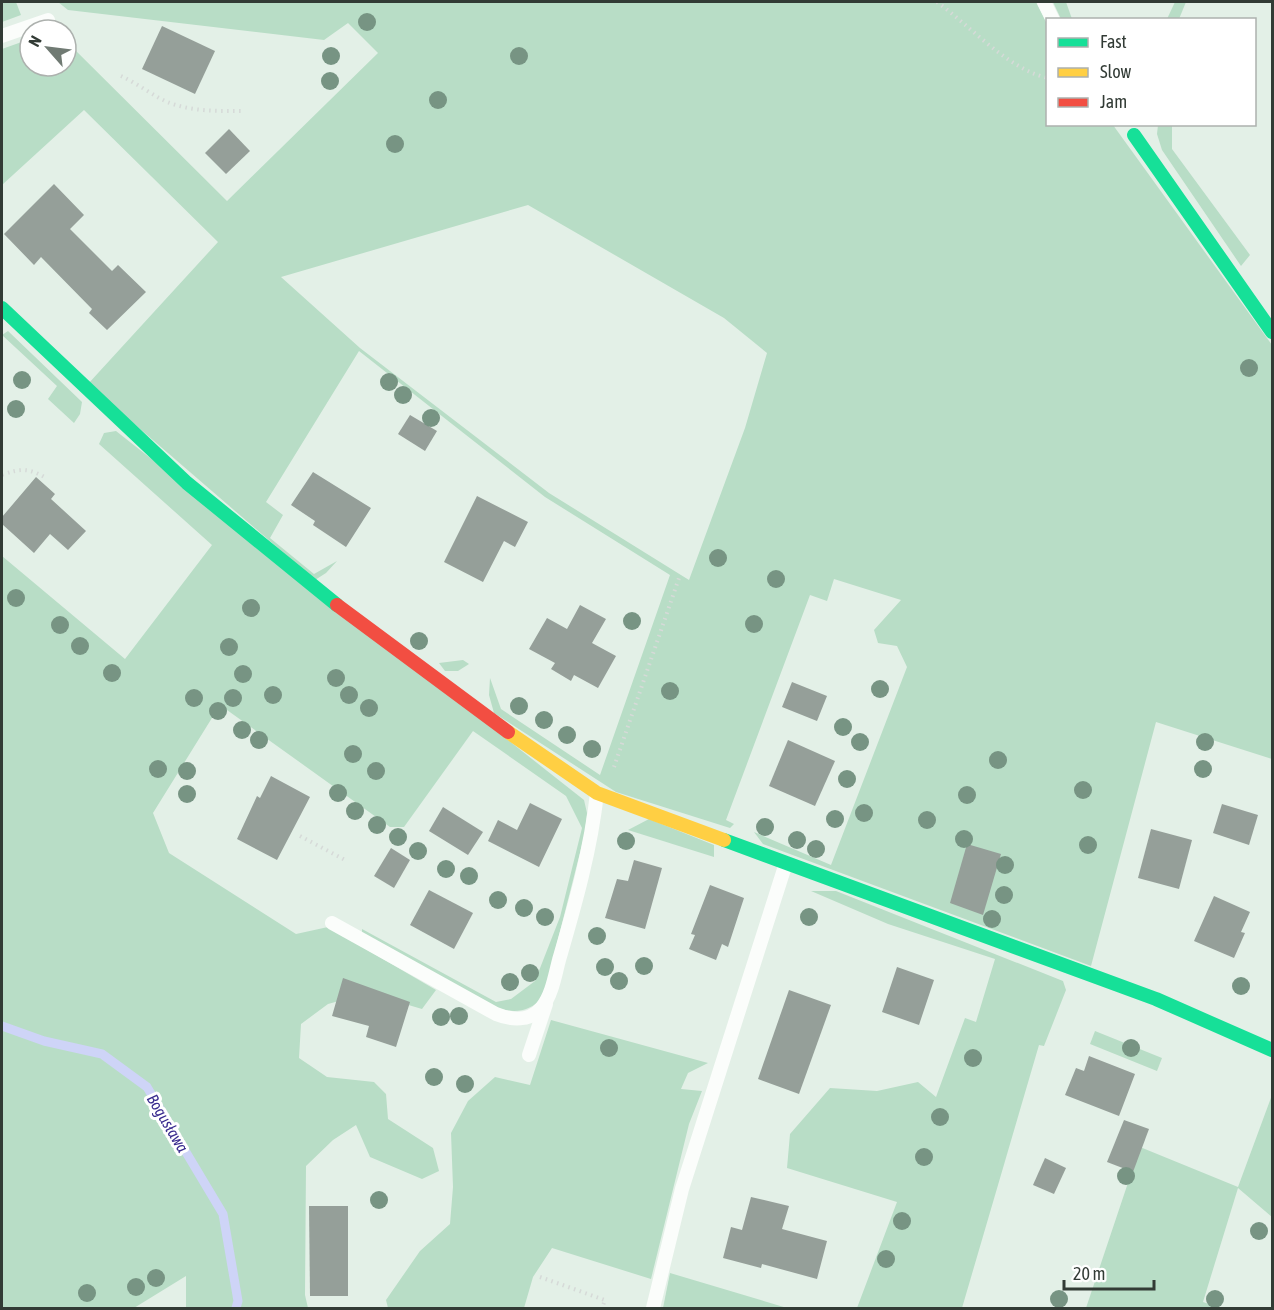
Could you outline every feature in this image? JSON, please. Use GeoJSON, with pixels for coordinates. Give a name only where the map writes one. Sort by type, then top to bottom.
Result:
{"type":"FeatureCollection","features":[{"type":"Feature","properties":{"kind":"street"},"geometry":{"type":"LineString","coordinates":[[1130,130],[1272,332]]}},
{"type":"Feature","properties":{"kind":"street"},"geometry":{"type":"LineString","coordinates":[[2,308],[103,408],[250,537],[460,699],[600,794],[1156,999],[1272,1050]]}},
{"type":"Feature","properties":{"kind":"lane"},"geometry":{"type":"LineString","coordinates":[[1044,2],[1052,18]]}},
{"type":"Feature","properties":{"kind":"lane"},"geometry":{"type":"LineString","coordinates":[[2,36],[18,30]]}},
{"type":"Feature","properties":{"kind":"lane"},"geometry":{"type":"LineString","coordinates":[[530,1055],[571,921],[600,794]]}},
{"type":"Feature","properties":{"kind":"lane"},"geometry":{"type":"LineString","coordinates":[[653,1308],[682,1189],[786,863]]}},
{"type":"Feature","properties":{"kind":"lane"},"geometry":{"type":"LineString","coordinates":[[332,923],[506,1018],[519,1019],[532,1016],[547,999]]}},
{"type":"Feature","properties":{"kind":"path"},"geometry":{"type":"LineString","coordinates":[[937,2],[1005,56],[1035,75],[1046,78]]}},
{"type":"Feature","properties":{"kind":"path"},"geometry":{"type":"LineString","coordinates":[[121,76],[142,85],[168,103],[201,111],[245,111]]}},
{"type":"Feature","properties":{"kind":"path"},"geometry":{"type":"LineString","coordinates":[[2,475],[18,468],[32,470],[46,478]]}},
{"type":"Feature","properties":{"kind":"path"},"geometry":{"type":"LineString","coordinates":[[600,794],[679,578]]}},
{"type":"Feature","properties":{"kind":"path"},"geometry":{"type":"LineString","coordinates":[[300,836],[347,861]]}},
{"type":"Feature","properties":{"kind":"path"},"geometry":{"type":"LineString","coordinates":[[540,1277],[605,1300],[602,1308]]}},
{"type":"Feature","properties":{"kind":"green space"},"geometry":{"type":"Polygon","coordinates":[[[2,2],[16,2],[21,15],[2,22],[2,2]]]}},
{"type":"Feature","properties":{"kind":"green space"},"geometry":{"type":"Polygon","coordinates":[[[58,2],[1036,2],[1046,22],[1046,126],[1114,126],[1272,345],[1272,759],[1156,722],[1091,966],[763,844],[754,832],[831,865],[907,667],[897,646],[878,643],[874,630],[901,600],[834,579],[827,601],[810,595],[726,820],[734,824],[730,828],[616,792],[494,713],[489,695],[490,678],[501,709],[600,775],[670,575],[545,497],[359,351],[266,502],[283,515],[270,538],[314,574],[337,561],[326,573],[315,580],[88,384],[218,242],[84,110],[2,185],[2,49],[18,43],[18,78],[78,78],[78,53],[227,201],[378,53],[348,23],[324,40],[68,10],[58,2]],[[528,205],[281,277],[360,348],[549,493],[689,580],[745,428],[767,353],[724,318],[528,205]]]}},
{"type":"Feature","properties":{"kind":"green space"},"geometry":{"type":"Polygon","coordinates":[[[1053,2],[1066,2],[1072,18],[1061,18],[1053,2]]]}},
{"type":"Feature","properties":{"kind":"green space"},"geometry":{"type":"Polygon","coordinates":[[[1175,2],[1186,2],[1179,18],[1167,18],[1175,2]]]}},
{"type":"Feature","properties":{"kind":"green space"},"geometry":{"type":"Polygon","coordinates":[[[1158,126],[1172,126],[1172,149],[1250,255],[1241,266],[1162,150],[1157,134],[1158,126]]]}},
{"type":"Feature","properties":{"kind":"green space"},"geometry":{"type":"Polygon","coordinates":[[[8,331],[82,402],[80,414],[74,423],[48,399],[57,386],[2,335],[8,331]]]}},
{"type":"Feature","properties":{"kind":"green space"},"geometry":{"type":"Polygon","coordinates":[[[116,431],[584,800],[587,813],[585,833],[543,998],[533,1006],[511,1011],[498,1008],[362,934],[362,929],[496,1002],[511,999],[535,981],[560,917],[582,828],[566,796],[473,731],[404,827],[390,827],[220,705],[153,813],[169,853],[296,934],[328,927],[436,990],[422,1009],[368,993],[328,1004],[301,1024],[299,1058],[327,1077],[374,1082],[386,1094],[388,1119],[433,1148],[439,1171],[422,1179],[370,1157],[356,1125],[333,1140],[306,1166],[305,1295],[308,1308],[186,1308],[186,1276],[134,1308],[2,1308],[2,556],[125,659],[212,545],[99,444],[104,433],[116,431]]]}},
{"type":"Feature","properties":{"kind":"green space"},"geometry":{"type":"Polygon","coordinates":[[[463,660],[469,664],[458,671],[445,671],[439,663],[463,660]]]}},
{"type":"Feature","properties":{"kind":"green space"},"geometry":{"type":"Polygon","coordinates":[[[649,819],[714,845],[714,857],[628,830],[649,819]]]}},
{"type":"Feature","properties":{"kind":"green space"},"geometry":{"type":"Polygon","coordinates":[[[811,891],[836,891],[1063,981],[1066,990],[1044,1046],[1039,1045],[962,1308],[857,1308],[897,1202],[787,1168],[790,1134],[830,1088],[877,1091],[918,1082],[936,1097],[965,1018],[976,1022],[995,959],[888,924],[811,891]]]}},
{"type":"Feature","properties":{"kind":"green space"},"geometry":{"type":"Polygon","coordinates":[[[551,1020],[708,1063],[688,1073],[681,1089],[702,1091],[689,1124],[651,1279],[552,1248],[533,1277],[524,1308],[388,1308],[386,1300],[420,1251],[450,1224],[453,1187],[451,1133],[468,1101],[495,1077],[530,1085],[551,1020]]]}},
{"type":"Feature","properties":{"kind":"green space"},"geometry":{"type":"Polygon","coordinates":[[[1095,1031],[1162,1058],[1157,1071],[1090,1044],[1095,1031]]]}},
{"type":"Feature","properties":{"kind":"green space"},"geometry":{"type":"Polygon","coordinates":[[[1272,1095],[1272,1217],[1238,1188],[1203,1302],[1221,1308],[1086,1308],[1140,1147],[1238,1187],[1272,1095]]]}},
{"type":"Feature","properties":{"kind":"green space"},"geometry":{"type":"Polygon","coordinates":[[[670,1273],[787,1308],[663,1308],[670,1273]]]}},
{"type":"Feature","properties":{"kind":"building"},"geometry":{"type":"Polygon","coordinates":[[[162,26],[215,51],[195,94],[142,69],[162,26]]]}},
{"type":"Feature","properties":{"kind":"building"},"geometry":{"type":"Polygon","coordinates":[[[229,129],[250,151],[226,174],[205,153],[229,129]]]}},
{"type":"Feature","properties":{"kind":"building"},"geometry":{"type":"Polygon","coordinates":[[[54,184],[84,215],[70,229],[112,271],[118,265],[146,292],[107,330],[89,313],[92,309],[41,257],[34,265],[4,234],[54,184]]]}},
{"type":"Feature","properties":{"kind":"building"},"geometry":{"type":"Polygon","coordinates":[[[410,415],[437,431],[425,451],[398,434],[410,415]]]}},
{"type":"Feature","properties":{"kind":"building"},"geometry":{"type":"Polygon","coordinates":[[[313,472],[371,508],[346,547],[313,525],[315,521],[291,505],[313,472]]]}},
{"type":"Feature","properties":{"kind":"building"},"geometry":{"type":"Polygon","coordinates":[[[36,477],[55,494],[51,499],[86,531],[68,550],[50,534],[34,553],[2,524],[2,517],[36,477]]]}},
{"type":"Feature","properties":{"kind":"building"},"geometry":{"type":"Polygon","coordinates":[[[477,496],[528,522],[515,547],[504,541],[483,582],[444,562],[477,496]]]}},
{"type":"Feature","properties":{"kind":"building"},"geometry":{"type":"Polygon","coordinates":[[[580,605],[606,619],[592,643],[616,656],[598,688],[574,675],[571,681],[551,669],[555,663],[529,649],[547,618],[567,629],[580,605]]]}},
{"type":"Feature","properties":{"kind":"building"},"geometry":{"type":"Polygon","coordinates":[[[792,682],[827,696],[817,721],[782,707],[792,682]]]}},
{"type":"Feature","properties":{"kind":"building"},"geometry":{"type":"Polygon","coordinates":[[[788,740],[835,761],[815,806],[769,786],[788,740]]]}},
{"type":"Feature","properties":{"kind":"building"},"geometry":{"type":"Polygon","coordinates":[[[271,776],[310,797],[277,860],[237,839],[257,796],[260,798],[271,776]]]}},
{"type":"Feature","properties":{"kind":"building"},"geometry":{"type":"Polygon","coordinates":[[[530,803],[562,819],[539,867],[488,841],[498,820],[517,830],[530,803]]]}},
{"type":"Feature","properties":{"kind":"building"},"geometry":{"type":"Polygon","coordinates":[[[1222,804],[1258,815],[1249,845],[1213,833],[1222,804]]]}},
{"type":"Feature","properties":{"kind":"building"},"geometry":{"type":"Polygon","coordinates":[[[443,807],[483,832],[468,855],[429,831],[443,807]]]}},
{"type":"Feature","properties":{"kind":"building"},"geometry":{"type":"Polygon","coordinates":[[[1151,829],[1192,840],[1179,889],[1138,878],[1151,829]]]}},
{"type":"Feature","properties":{"kind":"building"},"geometry":{"type":"Polygon","coordinates":[[[967,844],[1001,854],[983,915],[950,903],[967,844]]]}},
{"type":"Feature","properties":{"kind":"building"},"geometry":{"type":"Polygon","coordinates":[[[391,848],[410,860],[394,888],[374,876],[391,848]]]}},
{"type":"Feature","properties":{"kind":"building"},"geometry":{"type":"Polygon","coordinates":[[[634,860],[662,868],[645,929],[605,918],[617,879],[628,881],[634,860]]]}},
{"type":"Feature","properties":{"kind":"building"},"geometry":{"type":"Polygon","coordinates":[[[710,885],[744,898],[728,947],[722,944],[716,960],[689,949],[695,935],[691,934],[710,885]]]}},
{"type":"Feature","properties":{"kind":"building"},"geometry":{"type":"Polygon","coordinates":[[[429,890],[473,913],[454,949],[410,925],[429,890]]]}},
{"type":"Feature","properties":{"kind":"building"},"geometry":{"type":"Polygon","coordinates":[[[1214,896],[1250,912],[1241,932],[1245,933],[1234,958],[1194,941],[1214,896]]]}},
{"type":"Feature","properties":{"kind":"building"},"geometry":{"type":"Polygon","coordinates":[[[897,967],[934,980],[919,1025],[882,1012],[897,967]]]}},
{"type":"Feature","properties":{"kind":"building"},"geometry":{"type":"Polygon","coordinates":[[[343,978],[410,1002],[396,1047],[366,1037],[369,1026],[332,1016],[343,978]]]}},
{"type":"Feature","properties":{"kind":"building"},"geometry":{"type":"Polygon","coordinates":[[[789,990],[831,1005],[799,1094],[758,1079],[789,990]]]}},
{"type":"Feature","properties":{"kind":"building"},"geometry":{"type":"Polygon","coordinates":[[[1089,1056],[1135,1074],[1119,1116],[1065,1095],[1076,1068],[1084,1071],[1089,1056]]]}},
{"type":"Feature","properties":{"kind":"building"},"geometry":{"type":"Polygon","coordinates":[[[1124,1120],[1149,1129],[1133,1172],[1107,1162],[1124,1120]]]}},
{"type":"Feature","properties":{"kind":"building"},"geometry":{"type":"Polygon","coordinates":[[[1045,1158],[1066,1168],[1054,1194],[1033,1185],[1045,1158]]]}},
{"type":"Feature","properties":{"kind":"building"},"geometry":{"type":"Polygon","coordinates":[[[751,1197],[789,1206],[782,1229],[827,1241],[817,1279],[762,1264],[761,1268],[723,1258],[731,1227],[742,1230],[751,1197]]]}},
{"type":"Feature","properties":{"kind":"building"},"geometry":{"type":"Polygon","coordinates":[[[309,1206],[348,1206],[348,1296],[310,1296],[309,1206]]]}},
{"type":"Feature","properties":{"kind":"waterway","name":"Bogusława"},"geometry":{"type":"LineString","coordinates":[[2,1026],[44,1041],[102,1054],[147,1087],[223,1214],[238,1301],[236,1308]]}},
{"type":"Feature","properties":{"kind":"traffic: fast"},"geometry":{"type":"LineString","coordinates":[[1134,135],[1272,332]]}},
{"type":"Feature","properties":{"kind":"traffic: fast"},"geometry":{"type":"LineString","coordinates":[[2,308],[187,483],[337,605]]}},
{"type":"Feature","properties":{"kind":"traffic: fast"},"geometry":{"type":"LineString","coordinates":[[724,840],[1156,999],[1272,1050]]}},
{"type":"Feature","properties":{"kind":"traffic: slow"},"geometry":{"type":"LineString","coordinates":[[508,732],[597,793],[724,840]]}},
{"type":"Feature","properties":{"kind":"traffic: jam"},"geometry":{"type":"LineString","coordinates":[[337,605],[508,732]]}}]}
